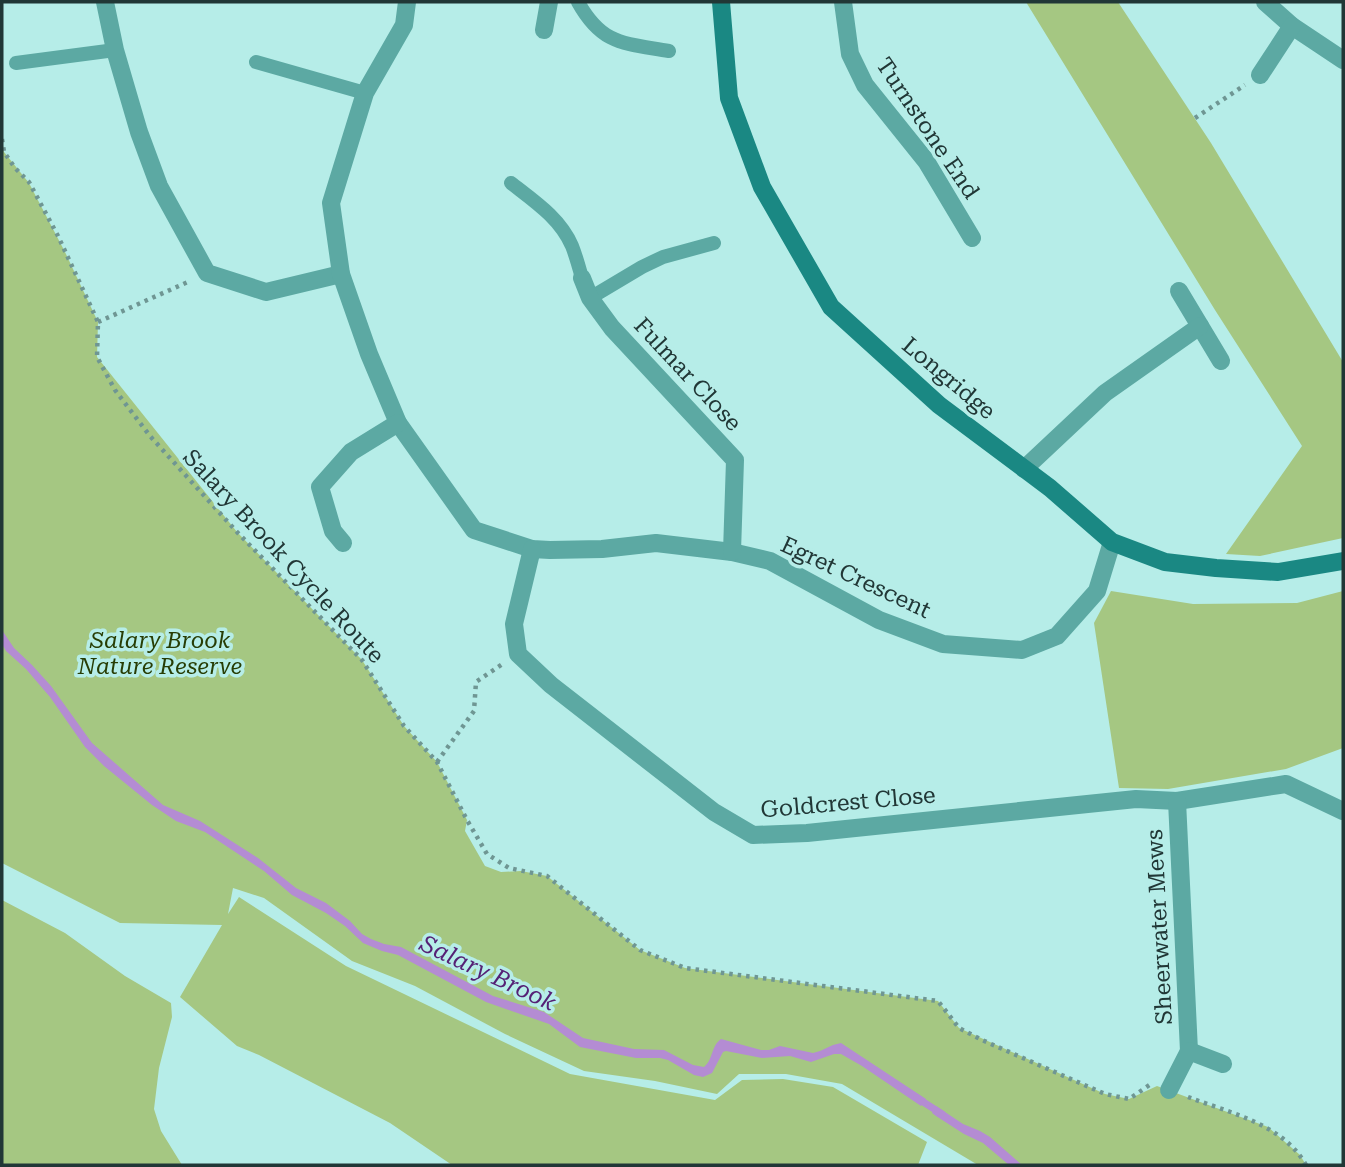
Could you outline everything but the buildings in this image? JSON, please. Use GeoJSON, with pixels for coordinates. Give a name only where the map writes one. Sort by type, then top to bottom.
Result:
{"type":"FeatureCollection","features":[{"type":"Feature","properties":{"kind":"street"},"geometry":{"type":"LineString","coordinates":[[105,2],[115,50],[139,132],[159,186],[207,273],[266,292],[341,274]]}},
{"type":"Feature","properties":{"kind":"street","name":"Egret Crescent"},"geometry":{"type":"LineString","coordinates":[[407,2],[404,24],[365,93],[331,203],[341,274],[369,354],[398,423],[474,530],[532,549],[550,551],[656,543],[732,552],[770,561],[879,620],[943,644],[1022,650],[1057,636],[1097,591],[1112,542]]}},
{"type":"Feature","properties":{"kind":"street"},"geometry":{"type":"LineString","coordinates":[[544,30],[549,2]]}},
{"type":"Feature","properties":{"kind":"street","name":"Longridge"},"geometry":{"type":"LineString","coordinates":[[721,2],[729,98],[761,187],[831,307],[939,405],[1050,488],[1112,542],[1165,562],[1216,568],[1278,572],[1343,561]]}},
{"type":"Feature","properties":{"kind":"street","name":"Turnstone End"},"geometry":{"type":"LineString","coordinates":[[843,2],[850,54],[865,85],[926,161],[972,238]]}},
{"type":"Feature","properties":{"kind":"street"},"geometry":{"type":"LineString","coordinates":[[1265,2],[1292,26],[1343,61]]}},
{"type":"Feature","properties":{"kind":"street"},"geometry":{"type":"LineString","coordinates":[[1260,75],[1292,26]]}},
{"type":"Feature","properties":{"kind":"street","name":"Fulmar Close"},"geometry":{"type":"LineString","coordinates":[[582,278],[590,298],[612,328],[735,460],[732,552]]}},
{"type":"Feature","properties":{"kind":"street"},"geometry":{"type":"LineString","coordinates":[[1179,291],[1221,361]]}},
{"type":"Feature","properties":{"kind":"street"},"geometry":{"type":"LineString","coordinates":[[1024,469],[1105,393],[1200,326]]}},
{"type":"Feature","properties":{"kind":"street"},"geometry":{"type":"LineString","coordinates":[[343,542],[333,531],[320,487],[351,452],[398,423]]}},
{"type":"Feature","properties":{"kind":"street"},"geometry":{"type":"LineString","coordinates":[[518,654],[514,624],[532,549]]}},
{"type":"Feature","properties":{"kind":"street","name":"Goldcrest Close"},"geometry":{"type":"LineString","coordinates":[[518,654],[551,685],[714,812],[754,835],[807,834],[1136,799],[1177,801],[1286,784],[1343,811]]}},
{"type":"Feature","properties":{"kind":"street","name":"Sheerwater Mews"},"geometry":{"type":"LineString","coordinates":[[1169,1090],[1189,1051],[1177,801]]}},
{"type":"Feature","properties":{"kind":"street","name":"Sheerwater Mews"},"geometry":{"type":"LineString","coordinates":[[1189,1051],[1223,1064]]}},
{"type":"Feature","properties":{"kind":"lane"},"geometry":{"type":"LineString","coordinates":[[578,2],[596,28],[608,36],[620,42],[669,51]]}},
{"type":"Feature","properties":{"kind":"lane"},"geometry":{"type":"LineString","coordinates":[[16,64],[115,50]]}},
{"type":"Feature","properties":{"kind":"lane"},"geometry":{"type":"LineString","coordinates":[[256,62],[365,93]]}},
{"type":"Feature","properties":{"kind":"lane"},"geometry":{"type":"LineString","coordinates":[[511,183],[556,221],[566,234],[582,278]]}},
{"type":"Feature","properties":{"kind":"lane"},"geometry":{"type":"LineString","coordinates":[[590,298],[663,257],[714,243]]}},
{"type":"Feature","properties":{"kind":"path"},"geometry":{"type":"LineString","coordinates":[[1195,118],[1260,75]]}},
{"type":"Feature","properties":{"kind":"path","name":"Salary Brook Cycle Route"},"geometry":{"type":"LineString","coordinates":[[2,139],[4,152],[29,183],[58,236],[98,322],[97,357],[115,390],[150,436],[250,545],[362,660],[404,726],[437,762],[487,854],[509,868],[547,876],[640,950],[685,968],[938,1001],[958,1028],[997,1048],[1105,1094],[1129,1099],[1151,1084],[1268,1127],[1300,1155],[1306,1165]]}},
{"type":"Feature","properties":{"kind":"path"},"geometry":{"type":"LineString","coordinates":[[98,322],[207,273]]}},
{"type":"Feature","properties":{"kind":"path"},"geometry":{"type":"LineString","coordinates":[[437,762],[474,711],[476,682],[518,654]]}},
{"type":"Feature","properties":{"kind":"green space"},"geometry":{"type":"Polygon","coordinates":[[[1026,2],[1118,2],[1211,143],[1343,362],[1343,538],[1260,556],[1226,554],[1302,446],[1026,2]]]}},
{"type":"Feature","properties":{"kind":"green space","name":"Salary Brook Nature Reserve"},"geometry":{"type":"Polygon","coordinates":[[[2,139],[4,152],[29,183],[98,322],[97,357],[237,532],[362,660],[404,726],[437,762],[467,820],[465,831],[485,866],[501,872],[521,871],[547,876],[640,950],[685,968],[938,1001],[959,1028],[1105,1094],[1129,1099],[1157,1086],[1268,1127],[1300,1155],[1306,1165],[978,1165],[842,1084],[786,1074],[739,1074],[717,1094],[655,1081],[584,1071],[505,1034],[415,986],[352,961],[264,898],[233,888],[228,914],[239,897],[346,966],[570,1074],[715,1100],[742,1080],[783,1079],[833,1087],[927,1142],[918,1165],[452,1165],[390,1123],[237,1046],[180,997],[222,925],[120,923],[2,863],[2,139]]]}},
{"type":"Feature","properties":{"kind":"green space"},"geometry":{"type":"Polygon","coordinates":[[[1111,591],[1193,604],[1297,603],[1343,591],[1343,748],[1286,769],[1168,789],[1119,788],[1094,623],[1111,591]]]}},
{"type":"Feature","properties":{"kind":"green space"},"geometry":{"type":"Polygon","coordinates":[[[2,900],[65,933],[125,976],[171,1003],[172,1017],[159,1068],[154,1109],[161,1131],[182,1165],[2,1165],[2,900]]]}},
{"type":"Feature","properties":{"kind":"shaded area"},"geometry":{"type":"Polygon","coordinates":[[[2,630],[14,648],[51,686],[92,743],[163,805],[200,821],[258,858],[296,888],[326,903],[371,939],[401,947],[493,996],[544,1012],[583,1038],[634,1049],[664,1050],[693,1065],[704,1067],[721,1039],[761,1050],[780,1046],[813,1053],[841,1043],[926,1099],[921,1106],[841,1054],[811,1062],[790,1056],[762,1058],[726,1051],[712,1073],[703,1077],[660,1058],[636,1058],[580,1047],[549,1024],[486,1002],[398,955],[363,943],[345,926],[292,895],[264,871],[205,832],[176,821],[152,805],[104,766],[85,747],[50,697],[6,651],[2,644],[2,630]]]}},
{"type":"Feature","properties":{"kind":"shaded area"},"geometry":{"type":"Polygon","coordinates":[[[936,1106],[963,1124],[990,1137],[1022,1165],[1009,1165],[983,1143],[936,1116],[932,1113],[936,1106]]]}},
{"type":"Feature","properties":{"kind":"waterway","name":"Salary Brook"},"geometry":{"type":"LineString","coordinates":[[917,1098],[942,1114]]}}]}
